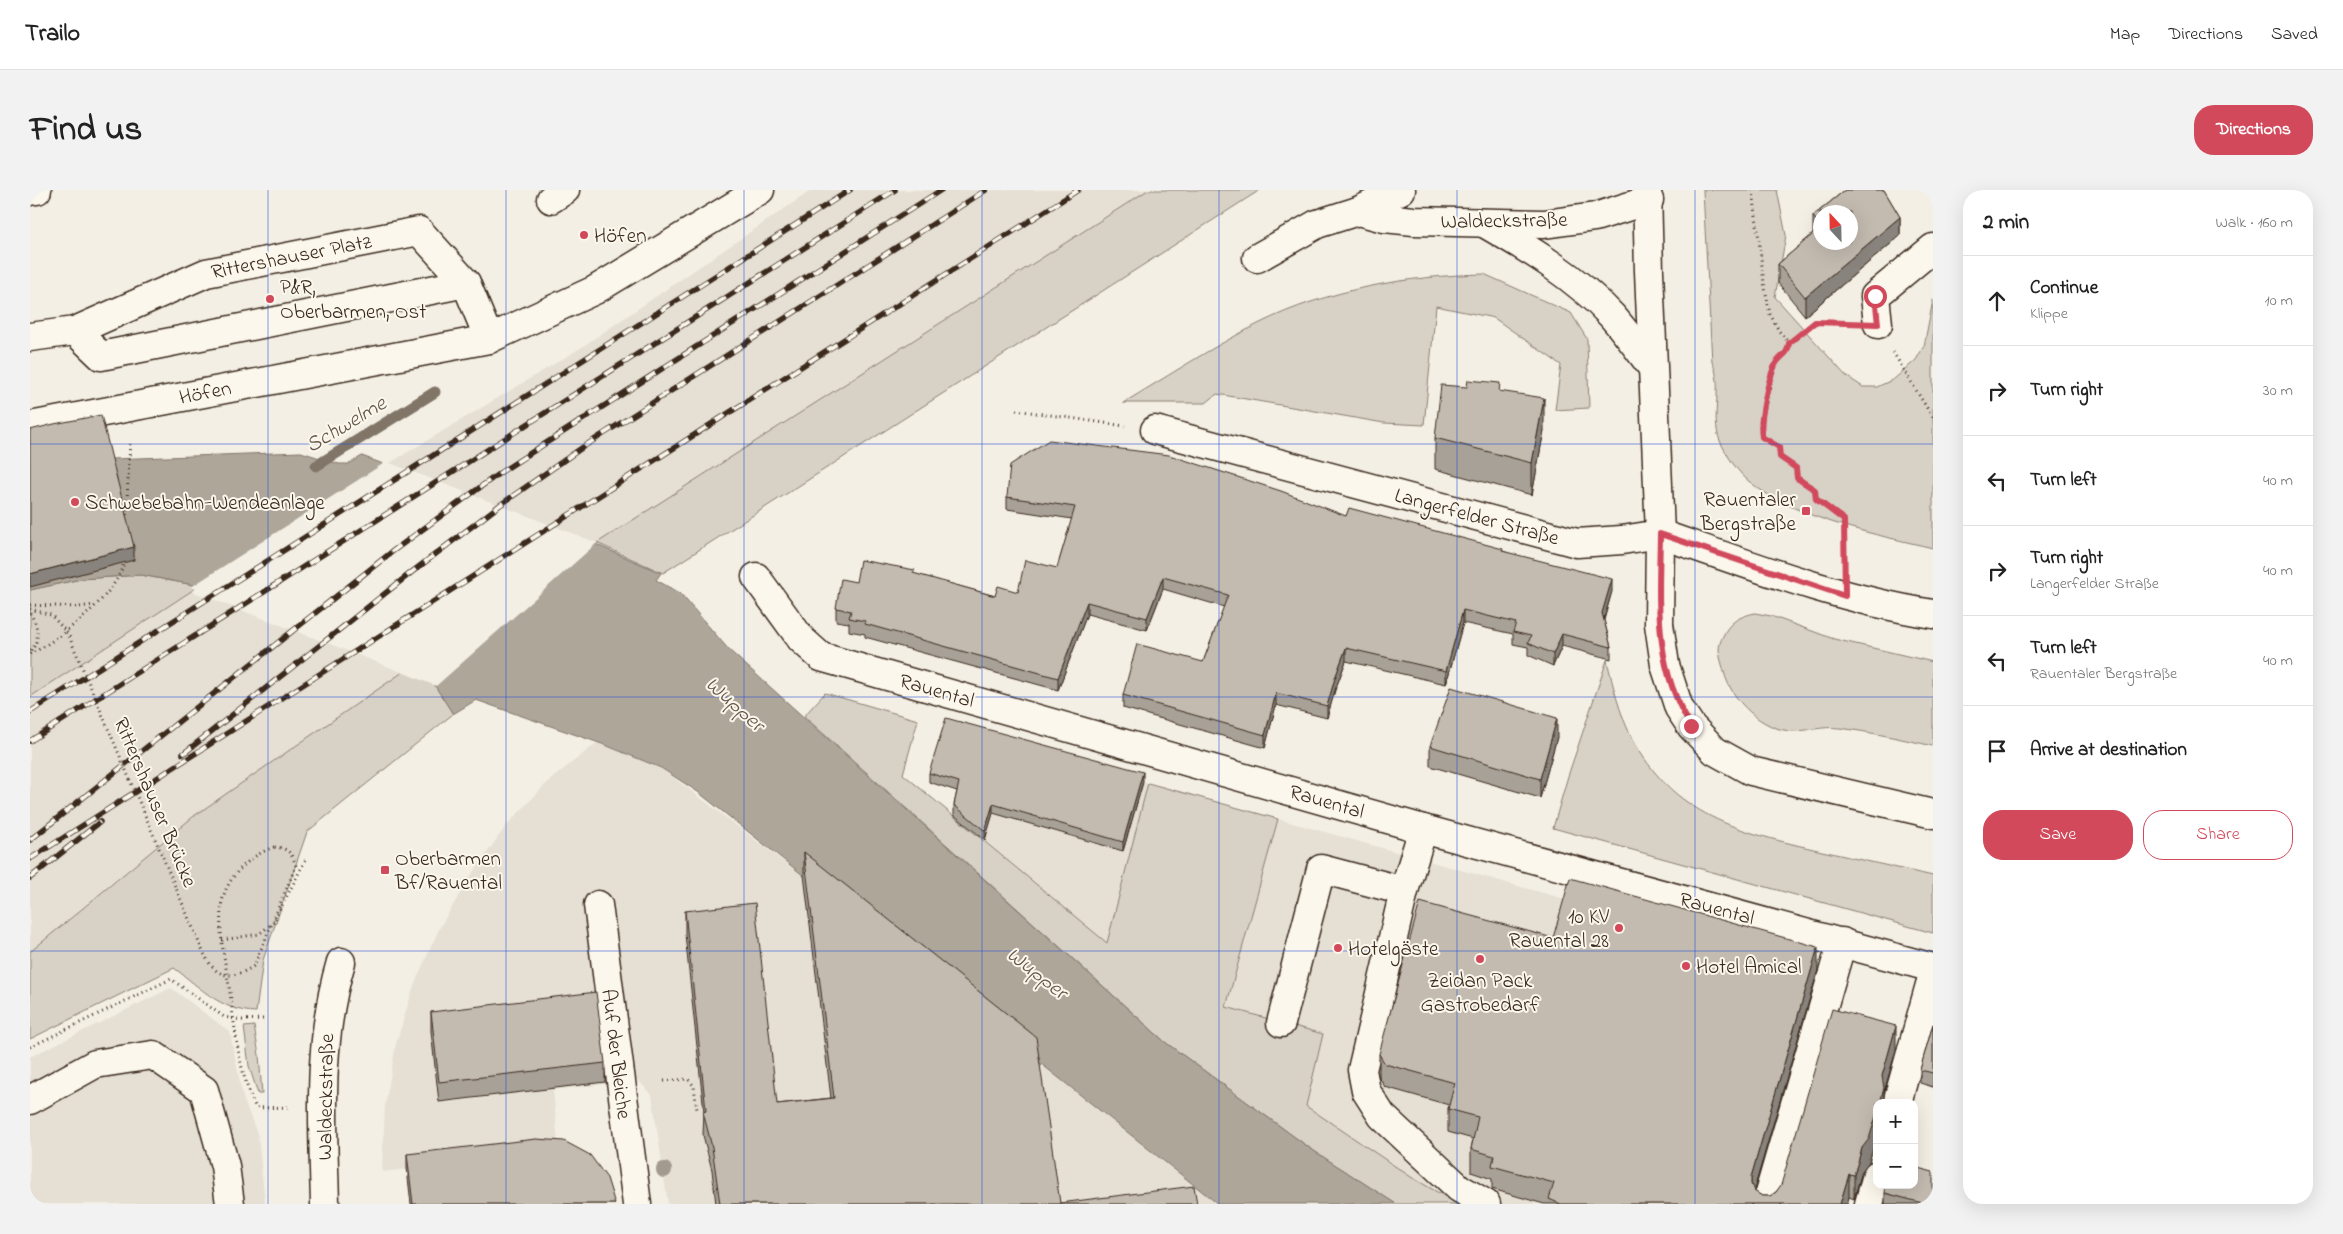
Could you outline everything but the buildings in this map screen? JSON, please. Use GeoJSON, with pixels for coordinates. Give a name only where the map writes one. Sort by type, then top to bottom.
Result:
{"type":"FeatureCollection","features":[{"type":"Feature","properties":{"kind":"street"},"geometry":{"type":"LineString","coordinates":[[30,191],[37,190]]}},
{"type":"Feature","properties":{"kind":"street","name":"Höfen"},"geometry":{"type":"LineString","coordinates":[[30,426],[489,339],[595,290],[760,190]]}},
{"type":"Feature","properties":{"kind":"street"},"geometry":{"type":"LineString","coordinates":[[1257,258],[1318,224],[1358,211],[1401,190]]}},
{"type":"Feature","properties":{"kind":"street"},"geometry":{"type":"LineString","coordinates":[[1648,195],[1652,367],[1660,534],[1659,624],[1665,665],[1679,708],[1691,726],[1715,751],[1751,771],[1933,814]]}},
{"type":"Feature","properties":{"kind":"street","name":"Waldeckstraße"},"geometry":{"type":"LineString","coordinates":[[1358,211],[1384,218],[1414,221],[1544,224],[1595,217],[1648,195]]}},
{"type":"Feature","properties":{"kind":"street"},"geometry":{"type":"LineString","coordinates":[[1483,222],[1539,256],[1586,293],[1611,315],[1652,367]]}},
{"type":"Feature","properties":{"kind":"street","name":"Rittershauser Platz"},"geometry":{"type":"LineString","coordinates":[[30,337],[75,331],[206,273],[419,231],[466,283],[489,339]]}},
{"type":"Feature","properties":{"kind":"street"},"geometry":{"type":"LineString","coordinates":[[1878,324],[1875,296],[1933,248]]}},
{"type":"Feature","properties":{"kind":"street"},"geometry":{"type":"LineString","coordinates":[[75,331],[101,356],[466,283]]}},
{"type":"Feature","properties":{"kind":"street","name":"Langerfelder Straße"},"geometry":{"type":"LineString","coordinates":[[1155,430],[1577,543],[1622,540],[1660,534],[1845,596],[1901,609],[1933,614]]}},
{"type":"Feature","properties":{"kind":"street","name":"Rauental"},"geometry":{"type":"LineString","coordinates":[[756,578],[801,639],[821,657],[1423,829],[1933,968]]}},
{"type":"Feature","properties":{"kind":"street"},"geometry":{"type":"LineString","coordinates":[[1423,829],[1404,891],[1362,1070],[1366,1091],[1382,1116],[1459,1188],[1486,1204]]}},
{"type":"Feature","properties":{"kind":"street"},"geometry":{"type":"LineString","coordinates":[[1281,1023],[1321,869],[1404,891]]}},
{"type":"Feature","properties":{"kind":"street","name":"Auf der Bleiche"},"geometry":{"type":"LineString","coordinates":[[598,905],[637,1204]]}},
{"type":"Feature","properties":{"kind":"street"},"geometry":{"type":"LineString","coordinates":[[1766,1204],[1842,942]]}},
{"type":"Feature","properties":{"kind":"street","name":"Waldeckstraße"},"geometry":{"type":"LineString","coordinates":[[325,1204],[322,1072],[326,1024],[341,962]]}},
{"type":"Feature","properties":{"kind":"street"},"geometry":{"type":"LineString","coordinates":[[1898,1099],[1933,974]]}},
{"type":"Feature","properties":{"kind":"street"},"geometry":{"type":"LineString","coordinates":[[30,1100],[95,1064],[153,1055],[204,1090],[225,1166],[230,1204]]}},
{"type":"Feature","properties":{"kind":"street"},"geometry":{"type":"LineString","coordinates":[[1869,1204],[1873,1189]]}},
{"type":"Feature","properties":{"kind":"path"},"geometry":{"type":"LineString","coordinates":[[1753,190],[1764,283],[1770,314],[1779,331],[1789,343]]}},
{"type":"Feature","properties":{"kind":"path"},"geometry":{"type":"LineString","coordinates":[[1845,596],[1844,520],[1816,499],[1815,490],[1797,478],[1796,468],[1780,457],[1779,447],[1762,437],[1760,424],[1776,363],[1788,351],[1789,343],[1815,322],[1878,324],[1903,371],[1933,418]]}},
{"type":"Feature","properties":{"kind":"path"},"geometry":{"type":"LineString","coordinates":[[1016,410],[1155,430]]}},
{"type":"Feature","properties":{"kind":"path"},"geometry":{"type":"LineString","coordinates":[[126,524],[130,439]]}},
{"type":"Feature","properties":{"kind":"path"},"geometry":{"type":"LineString","coordinates":[[30,653],[57,640],[114,586],[121,574],[124,553]]}},
{"type":"Feature","properties":{"kind":"path"},"geometry":{"type":"LineString","coordinates":[[30,604],[79,607],[95,605]]}},
{"type":"Feature","properties":{"kind":"path","name":"Rittershauser Brücke"},"geometry":{"type":"LineString","coordinates":[[30,609],[51,615],[68,634],[192,926],[208,962],[216,972],[229,976],[242,973],[254,966],[296,866],[292,854],[284,848],[274,847],[264,850],[252,859],[230,881],[220,910],[222,940],[233,1008],[234,1019],[250,1096],[256,1108]]}},
{"type":"Feature","properties":{"kind":"path"},"geometry":{"type":"LineString","coordinates":[[30,612],[38,629],[34,648],[30,653]]}},
{"type":"Feature","properties":{"kind":"path"},"geometry":{"type":"LineString","coordinates":[[222,940],[245,938],[259,934],[273,923],[306,859]]}},
{"type":"Feature","properties":{"kind":"path"},"geometry":{"type":"LineString","coordinates":[[30,1047],[171,979],[224,1017],[234,1019],[263,1018]]}},
{"type":"Feature","properties":{"kind":"path"},"geometry":{"type":"LineString","coordinates":[[664,1081],[688,1079],[694,1086],[697,1110]]}},
{"type":"Feature","properties":{"kind":"shaded area"},"geometry":{"type":"Polygon","coordinates":[[[812,190],[1148,190],[597,543],[390,463],[579,349],[812,190]]]}},
{"type":"Feature","properties":{"kind":"shaded area"},"geometry":{"type":"Polygon","coordinates":[[[1148,190],[1260,190],[663,573],[597,543],[1148,190]]]}},
{"type":"Feature","properties":{"kind":"shaded area"},"geometry":{"type":"Polygon","coordinates":[[[1703,190],[1777,190],[1786,235],[1775,297],[1846,376],[1863,387],[1877,387],[1894,379],[1916,360],[1924,346],[1933,300],[1933,548],[1838,524],[1791,507],[1751,483],[1729,458],[1720,441],[1716,421],[1717,381],[1712,362],[1703,190]]]}},
{"type":"Feature","properties":{"kind":"shaded area"},"geometry":{"type":"Polygon","coordinates":[[[1484,274],[1571,313],[1587,339],[1589,408],[1555,410],[1561,365],[1494,318],[1436,306],[1424,425],[1384,423],[1217,394],[1206,403],[1123,403],[1241,333],[1285,312],[1312,302],[1340,293],[1397,281],[1484,274]]]}},
{"type":"Feature","properties":{"kind":"shaded area"},"geometry":{"type":"Polygon","coordinates":[[[141,575],[199,586],[30,697],[30,590],[81,579],[141,575]]]}},
{"type":"Feature","properties":{"kind":"shaded area"},"geometry":{"type":"Polygon","coordinates":[[[191,591],[403,672],[194,816],[30,952],[30,697],[191,591]]]}},
{"type":"Feature","properties":{"kind":"shaded area"},"geometry":{"type":"Polygon","coordinates":[[[1755,613],[1771,616],[1834,639],[1933,662],[1933,746],[1839,728],[1782,730],[1760,720],[1741,703],[1728,683],[1719,650],[1720,643],[1729,626],[1737,619],[1755,613]]]}},
{"type":"Feature","properties":{"kind":"shaded area"},"geometry":{"type":"Polygon","coordinates":[[[1607,660],[1620,708],[1631,736],[1648,763],[1667,785],[1688,803],[1712,817],[1737,828],[1763,836],[1933,876],[1933,933],[1553,828],[1568,776],[1607,660]]]}},
{"type":"Feature","properties":{"kind":"shaded area"},"geometry":{"type":"Polygon","coordinates":[[[403,672],[434,683],[453,714],[307,832],[263,960],[256,1012],[232,1008],[222,1003],[174,968],[30,1039],[30,952],[194,816],[403,672]]]}},
{"type":"Feature","properties":{"kind":"shaded area"},"geometry":{"type":"Polygon","coordinates":[[[825,693],[918,720],[903,774],[1107,943],[1148,783],[1278,819],[1226,1007],[1323,1034],[1306,1106],[1411,1177],[1458,1204],[1396,1204],[1311,1149],[1165,1042],[804,716],[825,693]]]}},
{"type":"Feature","properties":{"kind":"shaded area"},"geometry":{"type":"Polygon","coordinates":[[[598,742],[661,768],[803,876],[1218,1204],[668,1204],[652,1095],[638,1080],[553,1090],[559,1155],[411,1204],[407,1169],[382,1172],[385,1106],[396,1044],[414,985],[439,929],[470,877],[506,826],[549,781],[598,742]]]}},
{"type":"Feature","properties":{"kind":"shaded area"},"geometry":{"type":"Polygon","coordinates":[[[1012,746],[1148,783],[1108,944],[985,842],[1012,746]]]}},
{"type":"Feature","properties":{"kind":"shaded area"},"geometry":{"type":"Polygon","coordinates":[[[1278,819],[1843,977],[1780,1204],[1458,1204],[1411,1177],[1305,1106],[1226,1007],[1278,819]]]}},
{"type":"Feature","properties":{"kind":"shaded area"},"geometry":{"type":"Polygon","coordinates":[[[171,988],[230,1032],[243,1098],[258,1136],[265,1204],[30,1204],[30,1057],[171,988]]]}},
{"type":"Feature","properties":{"kind":"shaded area"},"geometry":{"type":"Polygon","coordinates":[[[254,1026],[259,1055],[262,1094],[258,1094],[249,1066],[244,1027],[254,1026]]]}},
{"type":"Feature","properties":{"kind":"water","name":"Wupper"},"geometry":{"type":"Polygon","coordinates":[[[301,452],[339,464],[349,464],[362,456],[595,544],[661,573],[656,580],[680,593],[729,650],[1165,1042],[1311,1149],[1396,1204],[1218,1204],[698,792],[661,768],[605,745],[476,700],[453,714],[433,683],[199,586],[141,575],[81,579],[30,590],[30,462],[301,452]]]}},
{"type":"Feature","properties":{"kind":"pier"},"geometry":{"type":"Polygon","coordinates":[[[386,462],[597,543],[436,686],[191,587],[386,462]]]}},
{"type":"Feature","properties":{"kind":"waterway","name":"Schwelme"},"geometry":{"type":"LineString","coordinates":[[316,466],[435,392]]}},
{"type":"Feature","properties":{"kind":"railway"},"geometry":{"type":"LineString","coordinates":[[30,712],[850,190]]}},
{"type":"Feature","properties":{"kind":"railway"},"geometry":{"type":"LineString","coordinates":[[30,741],[895,190]]}},
{"type":"Feature","properties":{"kind":"railway"},"geometry":{"type":"LineString","coordinates":[[30,840],[393,551],[501,472],[941,190]]}},
{"type":"Feature","properties":{"kind":"railway"},"geometry":{"type":"LineString","coordinates":[[183,754],[412,572],[500,505],[583,447],[986,190]]}},
{"type":"Feature","properties":{"kind":"railway"},"geometry":{"type":"LineString","coordinates":[[30,859],[1078,190]]}},
{"type":"Feature","properties":{"kind":"railway"},"geometry":{"type":"LineString","coordinates":[[30,878],[100,822]]}},
{"type":"Feature","properties":{"kind":"place","name":"Höfen"},"geometry":{"type":"Point","coordinates":[584,235]}},
{"type":"Feature","properties":{"kind":"place","name":"P&R, Oberbarmen, Ost"},"geometry":{"type":"Point","coordinates":[270,299]}},
{"type":"Feature","properties":{"kind":"place","name":"Schwebebahn-Wendeanlage"},"geometry":{"type":"Point","coordinates":[75,502]}},
{"type":"Feature","properties":{"kind":"place","name":"Rauentaler Bergstraße"},"geometry":{"type":"Point","coordinates":[1806,511]}},
{"type":"Feature","properties":{"kind":"place","name":"Oberbarmen Bf/Rauental"},"geometry":{"type":"Point","coordinates":[385,870]}},
{"type":"Feature","properties":{"kind":"place","name":"10 KV Rauental 28"},"geometry":{"type":"Point","coordinates":[1619,928]}},
{"type":"Feature","properties":{"kind":"place","name":"Hotelgäste"},"geometry":{"type":"Point","coordinates":[1338,948]}},
{"type":"Feature","properties":{"kind":"place","name":"Zeidan Pack Gastrobedarf"},"geometry":{"type":"Point","coordinates":[1480,959]}},
{"type":"Feature","properties":{"kind":"place","name":"Hotel Amical"},"geometry":{"type":"Point","coordinates":[1686,966]}},
{"type":"Feature","properties":{"kind":"route"},"geometry":{"type":"LineString","coordinates":[[1691,726],[1679,708],[1665,665],[1659,624],[1660,534],[1845,596],[1844,520],[1816,499],[1815,490],[1797,478],[1796,468],[1780,457],[1779,447],[1762,437],[1760,424],[1776,363],[1788,351],[1789,343],[1815,322],[1878,324],[1875,296]]}}]}
